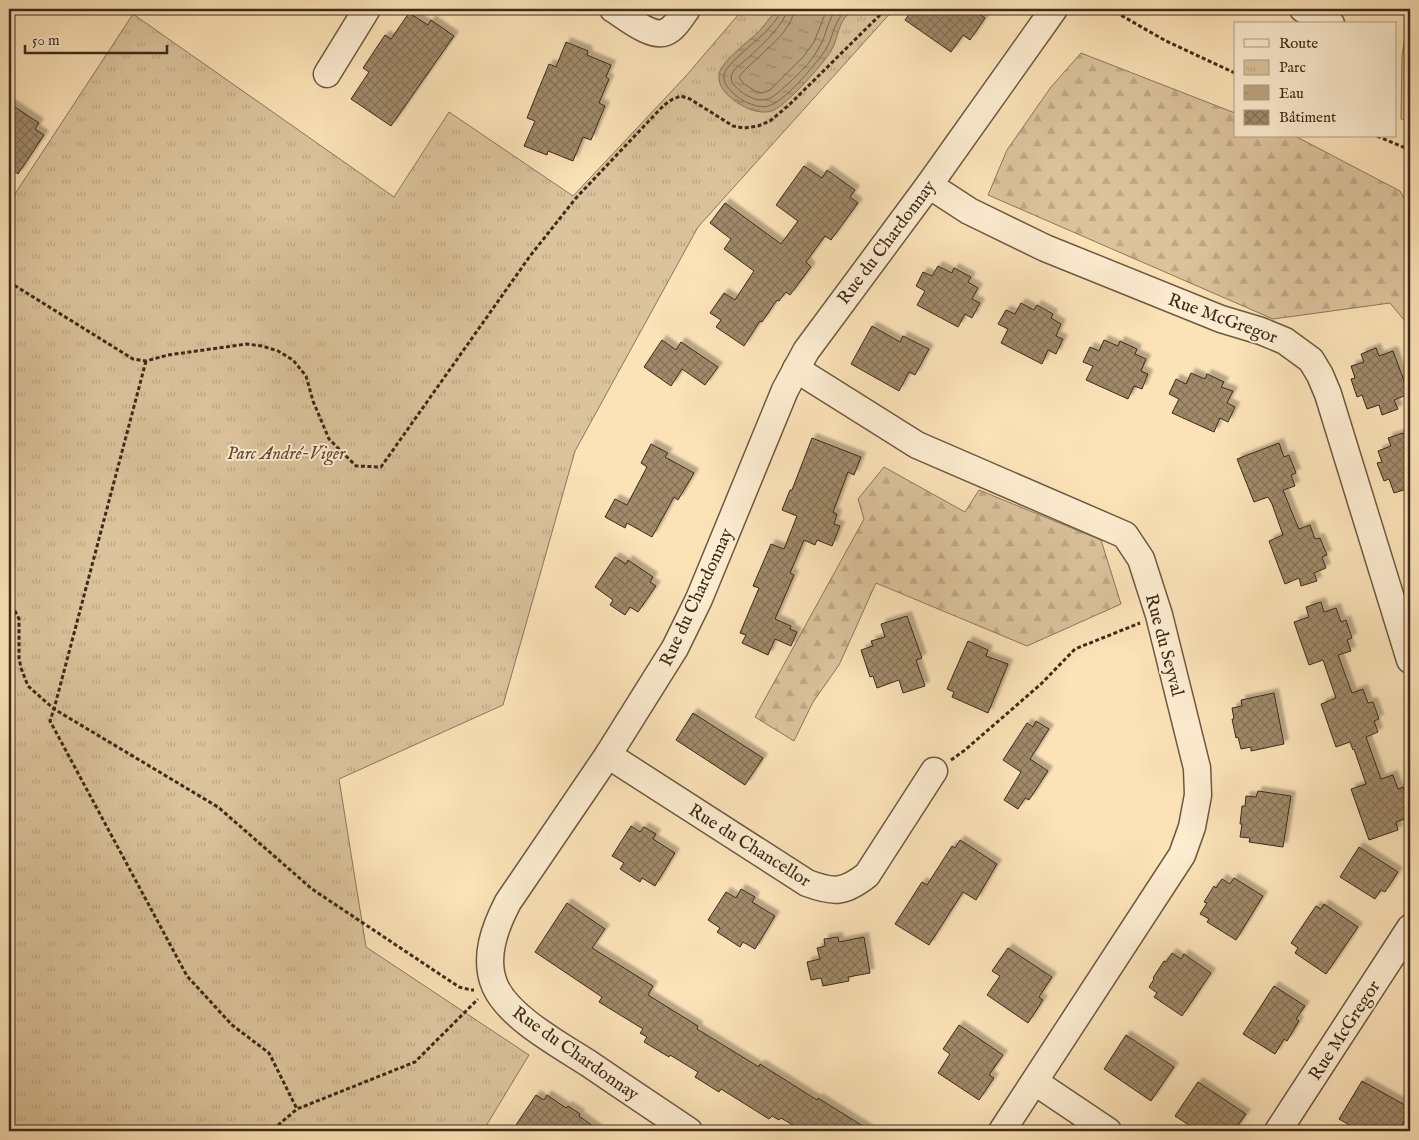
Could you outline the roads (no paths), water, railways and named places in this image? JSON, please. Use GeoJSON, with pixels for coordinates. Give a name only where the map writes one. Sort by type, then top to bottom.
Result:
{"type":"FeatureCollection","features":[{"type":"Feature","properties":{"kind":"street"},"geometry":{"type":"LineString","coordinates":[[327,74],[367,9]]}},
{"type":"Feature","properties":{"kind":"street"},"geometry":{"type":"LineString","coordinates":[[614,9],[648,31],[659,34],[673,27],[687,9]]}},
{"type":"Feature","properties":{"kind":"street","name":"Rue du Chardonnay"},"geometry":{"type":"LineString","coordinates":[[689,1131],[533,1027],[505,1002],[495,986],[491,974],[492,942],[497,924],[508,902],[608,755],[660,673],[688,622],[785,390],[796,369],[823,328],[929,185],[1054,9]]}},
{"type":"Feature","properties":{"kind":"street"},"geometry":{"type":"LineString","coordinates":[[1303,9],[1327,22]]}},
{"type":"Feature","properties":{"kind":"street","name":"Rue McGregor"},"geometry":{"type":"LineString","coordinates":[[929,185],[969,211],[1037,245],[1221,319],[1261,331],[1285,341],[1311,360],[1328,394],[1410,660]]}},
{"type":"Feature","properties":{"kind":"street","name":"Rue du Seyval"},"geometry":{"type":"LineString","coordinates":[[796,369],[917,445],[1125,535],[1142,559],[1159,615],[1197,768],[1198,795],[1192,828],[1182,855],[1035,1082]]}},
{"type":"Feature","properties":{"kind":"street","name":"Rue du Chancellor"},"geometry":{"type":"LineString","coordinates":[[608,755],[807,883],[826,890],[842,890],[856,884],[867,875],[934,772]]}},
{"type":"Feature","properties":{"kind":"street","name":"Rue McGregor"},"geometry":{"type":"LineString","coordinates":[[1278,1131],[1410,928]]}},
{"type":"Feature","properties":{"kind":"street"},"geometry":{"type":"LineString","coordinates":[[1002,1131],[1035,1082],[1108,1131]]}},
{"type":"Feature","properties":{"kind":"water"},"geometry":{"type":"Polygon","coordinates":[[[777,9],[855,9],[849,13],[842,23],[831,51],[804,84],[778,108],[767,112],[755,111],[739,104],[727,95],[720,84],[719,74],[725,63],[760,30],[777,9]]]}},
{"type":"Feature","properties":{"kind":"water"},"geometry":{"type":"Polygon","coordinates":[[[9,375],[14,447],[9,480],[9,375]]]}},
{"type":"Feature","properties":{"kind":"park label","name":"Parc André-Viger"},"geometry":{"type":"Point","coordinates":[286,453]}}]}
